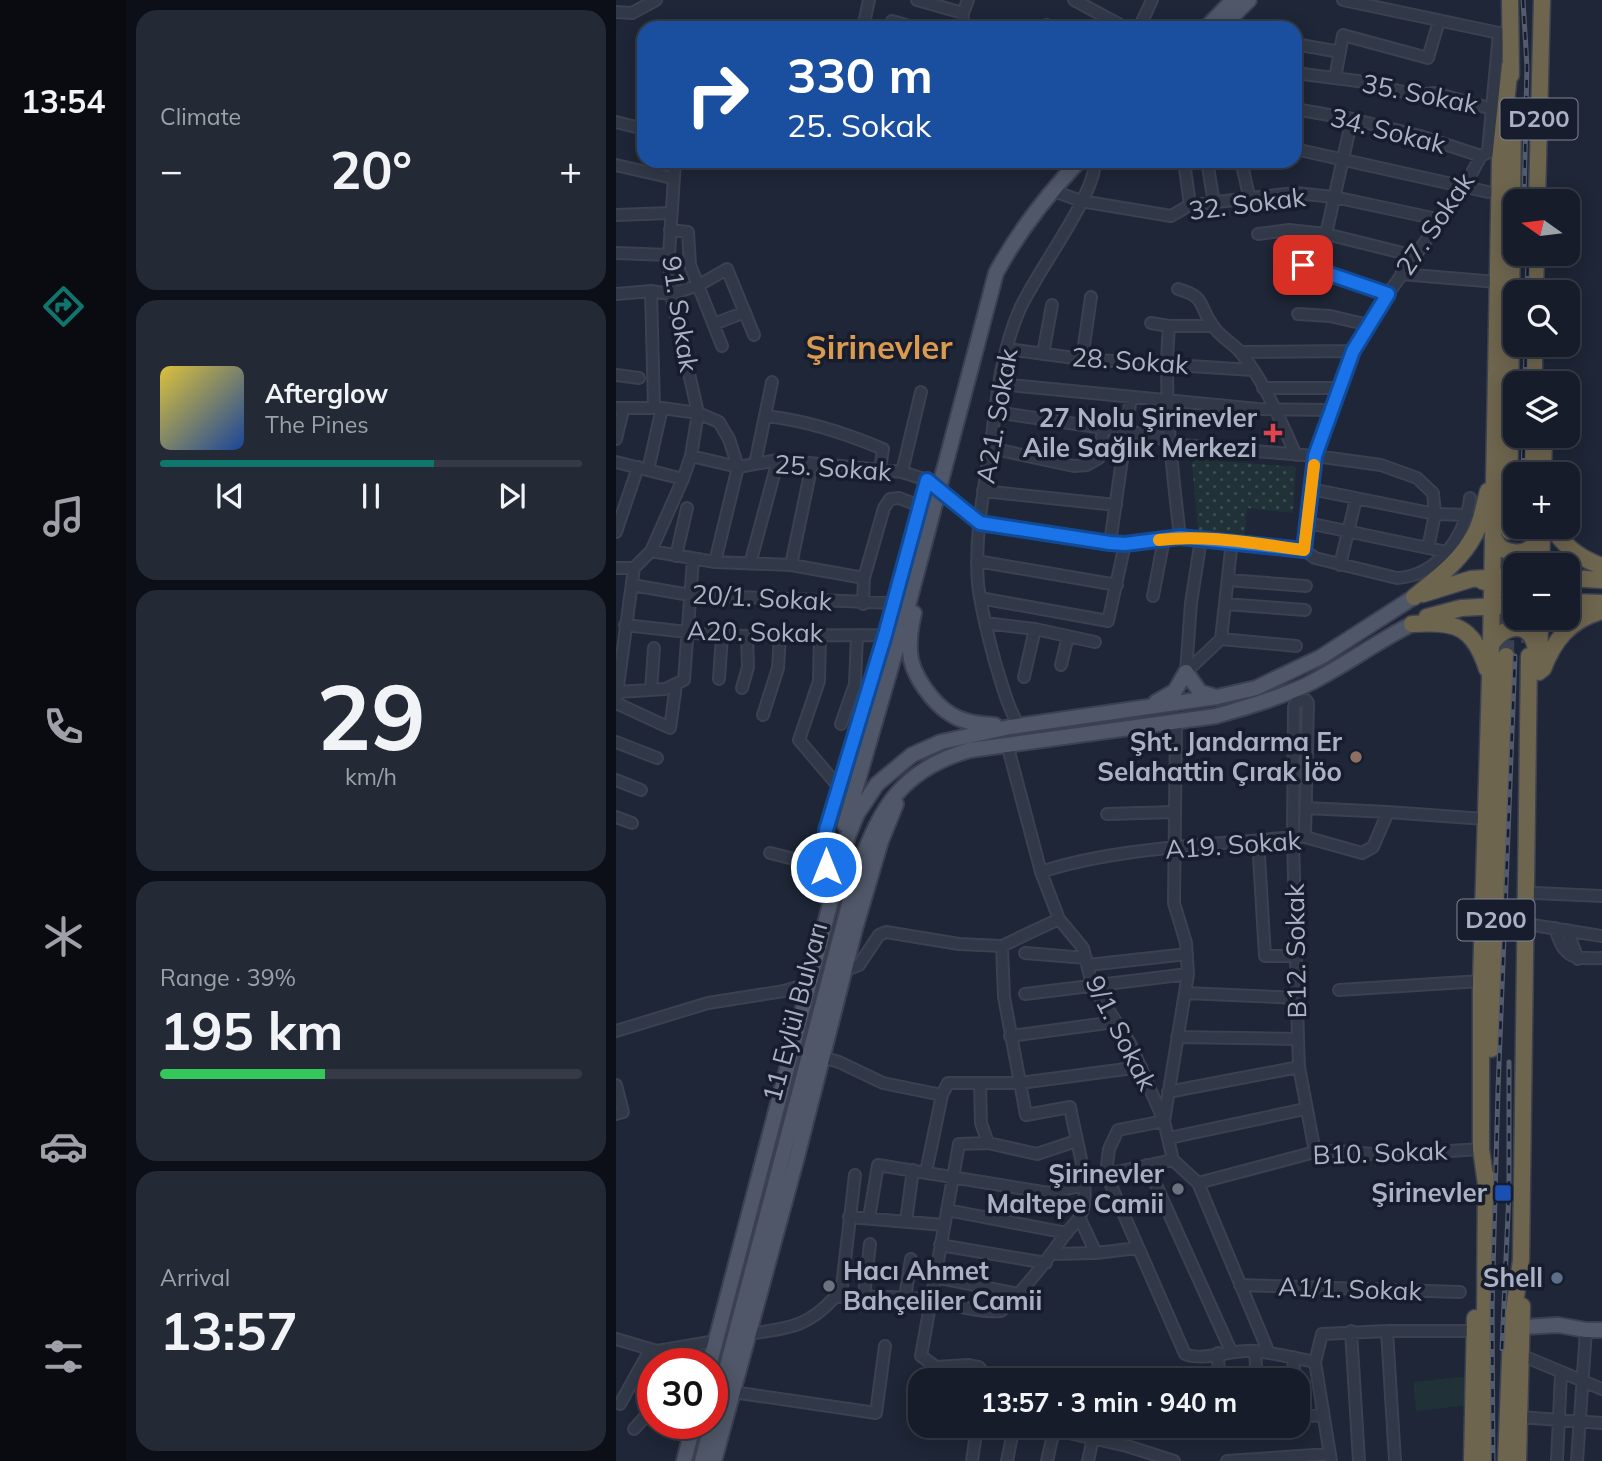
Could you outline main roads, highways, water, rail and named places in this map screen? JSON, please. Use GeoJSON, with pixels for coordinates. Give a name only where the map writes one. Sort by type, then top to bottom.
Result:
{"type":"FeatureCollection","features":[{"type":"Feature","properties":{"kind":"highway"},"geometry":{"type":"LineString","coordinates":[[1472,1461],[1477,1251],[1486,1191],[1481,1149],[1481,981],[1491,645],[1497,282],[1490,150],[1510,65],[1505,32],[1510,0]]}},
{"type":"Feature","properties":{"kind":"highway"},"geometry":{"type":"LineString","coordinates":[[1542,0],[1546,189]]}},
{"type":"Feature","properties":{"kind":"highway","name":"D200"},"geometry":{"type":"LineString","coordinates":[[1537,189],[1541,37]]}},
{"type":"Feature","properties":{"kind":"highway","name":"D200"},"geometry":{"type":"LineString","coordinates":[[1510,65],[1513,108],[1510,462]]}},
{"type":"Feature","properties":{"kind":"highway"},"geometry":{"type":"LineString","coordinates":[[1414,597],[1449,568],[1477,531],[1494,469]]}},
{"type":"Feature","properties":{"kind":"highway"},"geometry":{"type":"LineString","coordinates":[[1493,537],[1500,548],[1521,554],[1533,548],[1536,539]]}},
{"type":"Feature","properties":{"kind":"highway"},"geometry":{"type":"LineString","coordinates":[[1558,539],[1602,566]]}},
{"type":"Feature","properties":{"kind":"highway"},"geometry":{"type":"LineString","coordinates":[[1414,597],[1471,579],[1503,578]]}},
{"type":"Feature","properties":{"kind":"highway"},"geometry":{"type":"LineString","coordinates":[[1580,579],[1602,580]]}},
{"type":"Feature","properties":{"kind":"highway"},"geometry":{"type":"LineString","coordinates":[[1491,580],[1503,589]]}},
{"type":"Feature","properties":{"kind":"highway"},"geometry":{"type":"LineString","coordinates":[[1412,624],[1427,616],[1503,601]]}},
{"type":"Feature","properties":{"kind":"highway"},"geometry":{"type":"LineString","coordinates":[[1580,602],[1602,603]]}},
{"type":"Feature","properties":{"kind":"highway"},"geometry":{"type":"LineString","coordinates":[[1539,678],[1552,647],[1565,632],[1583,619],[1602,611]]}},
{"type":"Feature","properties":{"kind":"highway"},"geometry":{"type":"LineString","coordinates":[[1412,624],[1441,622],[1464,631],[1483,655],[1490,678]]}},
{"type":"Feature","properties":{"kind":"highway"},"geometry":{"type":"LineString","coordinates":[[1491,645],[1498,634],[1505,630],[1512,628],[1529,632],[1535,639],[1539,678]]}},
{"type":"Feature","properties":{"kind":"highway"},"geometry":{"type":"LineString","coordinates":[[1534,630],[1539,678]]}},
{"type":"Feature","properties":{"kind":"highway"},"geometry":{"type":"LineString","coordinates":[[1522,1142],[1527,1114],[1540,630]]}},
{"type":"Feature","properties":{"kind":"highway","name":"D200"},"geometry":{"type":"LineString","coordinates":[[1484,1461],[1486,1191],[1506,656]]}},
{"type":"Feature","properties":{"kind":"highway","name":"D200"},"geometry":{"type":"LineString","coordinates":[[1506,1461],[1511,1333],[1521,1260],[1529,656]]}},
{"type":"Feature","properties":{"kind":"highway"},"geometry":{"type":"LineString","coordinates":[[1518,1461],[1523,1327],[1521,1260]]}},
{"type":"Feature","properties":{"kind":"main road"},"geometry":{"type":"LineString","coordinates":[[1213,21],[1233,0]]}},
{"type":"Feature","properties":{"kind":"main road"},"geometry":{"type":"LineString","coordinates":[[1228,21],[1249,0]]}},
{"type":"Feature","properties":{"kind":"main road"},"geometry":{"type":"LineString","coordinates":[[833,865],[900,636],[937,486],[1004,276],[1074,168]]}},
{"type":"Feature","properties":{"kind":"main road"},"geometry":{"type":"LineString","coordinates":[[1058,192],[1085,168]]}},
{"type":"Feature","properties":{"kind":"main road"},"geometry":{"type":"LineString","coordinates":[[937,486],[911,624],[909,654],[918,676],[934,700],[950,714],[964,721],[1015,727]]}},
{"type":"Feature","properties":{"kind":"main road","name":"11 Eylül Bulvarı"},"geometry":{"type":"LineString","coordinates":[[714,1348],[834,886],[833,865],[857,814],[877,784],[912,755],[941,742],[1015,727],[1217,697],[1256,688],[1321,657],[1414,597]]}},
{"type":"Feature","properties":{"kind":"main road","name":"11 Eylül Bulvarı"},"geometry":{"type":"LineString","coordinates":[[702,1461],[857,874],[868,840],[892,798],[920,771],[950,755],[1007,744],[1216,716],[1254,705],[1308,684],[1412,624]]}},
{"type":"Feature","properties":{"kind":"main road"},"geometry":{"type":"LineString","coordinates":[[1143,707],[1166,698],[1175,691],[1186,672],[1200,692],[1217,697]]}},
{"type":"Feature","properties":{"kind":"main road"},"geometry":{"type":"LineString","coordinates":[[714,1461],[881,841],[908,781]]}},
{"type":"Feature","properties":{"kind":"main road"},"geometry":{"type":"LineString","coordinates":[[1523,1327],[1559,1325],[1602,1330]]}},
{"type":"Feature","properties":{"kind":"main road"},"geometry":{"type":"LineString","coordinates":[[684,1461],[690,1439]]}},
{"type":"Feature","properties":{"kind":"tunnel"},"geometry":{"type":"LineString","coordinates":[[1506,656],[1509,539]]}},
{"type":"Feature","properties":{"kind":"tunnel"},"geometry":{"type":"LineString","coordinates":[[1530,553],[1531,539]]}},
{"type":"Feature","properties":{"kind":"tunnel"},"geometry":{"type":"LineString","coordinates":[[1529,630],[1529,643]]}},
{"type":"Feature","properties":{"kind":"railway"},"geometry":{"type":"LineString","coordinates":[[1523,0],[1527,66],[1524,189]]}},
{"type":"Feature","properties":{"kind":"railway"},"geometry":{"type":"LineString","coordinates":[[1527,280],[1528,266]]}},
{"type":"Feature","properties":{"kind":"railway"},"geometry":{"type":"LineString","coordinates":[[1525,371],[1526,357]]}},
{"type":"Feature","properties":{"kind":"railway"},"geometry":{"type":"LineString","coordinates":[[1523,462],[1524,448]]}},
{"type":"Feature","properties":{"kind":"railway"},"geometry":{"type":"LineString","coordinates":[[1493,1461],[1492,1307],[1515,656]]}},
{"type":"Feature","properties":{"kind":"railway"},"geometry":{"type":"LineString","coordinates":[[1502,1349],[1509,1191],[1509,1062]]}},
{"type":"Feature","properties":{"kind":"place","name":"27 Nolu Şirinevler Aile Sağlık Merkezi"},"geometry":{"type":"Point","coordinates":[1273,433]}},
{"type":"Feature","properties":{"kind":"place","name":"Şht. Jandarma Er Selahattin Çırak İöo"},"geometry":{"type":"Point","coordinates":[1356,757]}},
{"type":"Feature","properties":{"kind":"place","name":"Şirinevler Maltepe Camii"},"geometry":{"type":"Point","coordinates":[1178,1189]}},
{"type":"Feature","properties":{"kind":"place","name":"Şirinevler"},"geometry":{"type":"Point","coordinates":[1503,1193]}},
{"type":"Feature","properties":{"kind":"place","name":"Shell"},"geometry":{"type":"Point","coordinates":[1557,1278]}},
{"type":"Feature","properties":{"kind":"place","name":"Hacı Ahmet Bahçeliler Camii"},"geometry":{"type":"Point","coordinates":[829,1286]}},
{"type":"Feature","properties":{"kind":"district","name":"Şirinevler"},"geometry":{"type":"Point","coordinates":[879,347]}}]}
